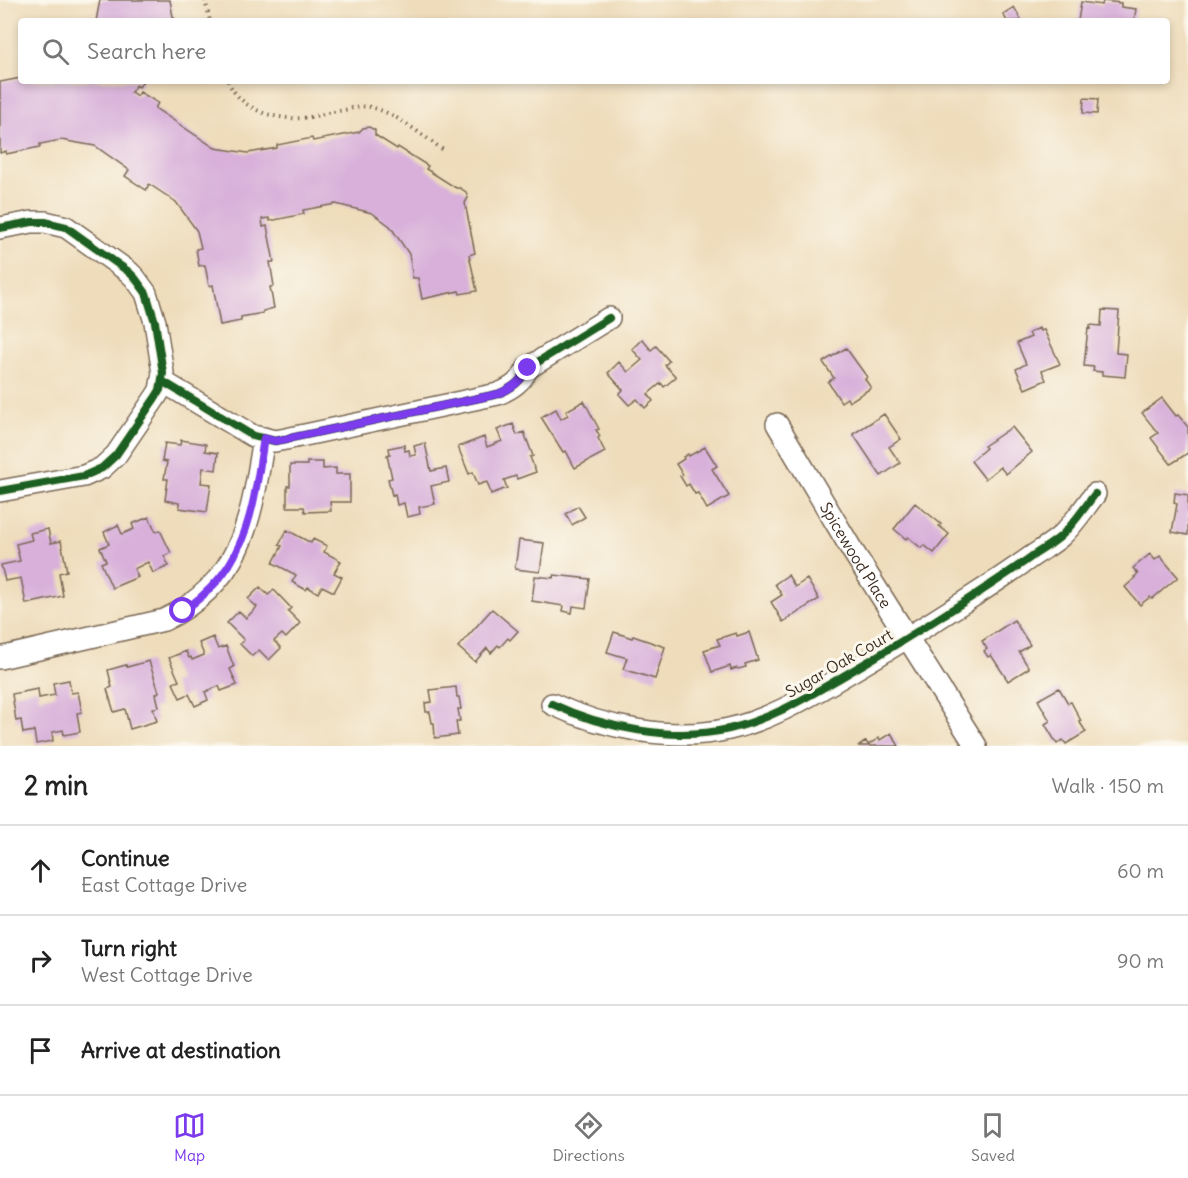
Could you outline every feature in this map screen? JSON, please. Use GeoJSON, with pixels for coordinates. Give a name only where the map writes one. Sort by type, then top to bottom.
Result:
{"type":"FeatureCollection","features":[{"type":"Feature","properties":{"kind":"street"},"geometry":{"type":"LineString","coordinates":[[0,228],[32,222],[45,222],[66,227],[129,272],[141,285],[150,304],[163,373],[155,398],[116,455],[102,468],[84,476],[0,491]]}},
{"type":"Feature","properties":{"kind":"street"},"geometry":{"type":"LineString","coordinates":[[162,381],[253,436],[275,441],[498,394],[517,385],[528,368],[609,318]]}},
{"type":"Feature","properties":{"kind":"street","name":"Spicewood Place"},"geometry":{"type":"LineString","coordinates":[[777,424],[852,550],[976,746]]}},
{"type":"Feature","properties":{"kind":"street"},"geometry":{"type":"LineString","coordinates":[[0,658],[164,620],[183,611],[198,600],[228,566],[239,548],[249,518],[264,438]]}},
{"type":"Feature","properties":{"kind":"street","name":"Sugar Oak Court"},"geometry":{"type":"LineString","coordinates":[[552,704],[639,738],[667,734],[707,733],[757,721],[790,707],[909,638],[1000,579],[1055,541],[1095,494]]}},
{"type":"Feature","properties":{"kind":"path"},"geometry":{"type":"LineString","coordinates":[[205,0],[209,18]]}},
{"type":"Feature","properties":{"kind":"path"},"geometry":{"type":"LineString","coordinates":[[229,84],[243,102],[261,113],[274,116],[301,118],[367,106],[391,114],[445,151]]}},
{"type":"Feature","properties":{"kind":"building"},"geometry":{"type":"Polygon","coordinates":[[[100,0],[170,0],[174,18],[97,18],[100,0]]]}},
{"type":"Feature","properties":{"kind":"building"},"geometry":{"type":"Polygon","coordinates":[[[1103,1],[1121,3],[1121,7],[1136,9],[1134,18],[1078,18],[1081,2],[1102,5],[1103,1]]]}},
{"type":"Feature","properties":{"kind":"building"},"geometry":{"type":"Polygon","coordinates":[[[1014,7],[1020,18],[1005,18],[1003,14],[1014,7]]]}},
{"type":"Feature","properties":{"kind":"building"},"geometry":{"type":"Polygon","coordinates":[[[18,79],[18,84],[141,84],[139,87],[136,85],[131,92],[137,96],[140,92],[158,103],[155,108],[215,148],[248,153],[312,138],[313,141],[359,132],[369,127],[375,130],[375,135],[397,149],[398,147],[428,166],[426,169],[466,192],[468,198],[465,203],[475,253],[469,255],[477,291],[460,294],[459,291],[422,299],[418,278],[413,278],[409,254],[390,226],[372,213],[336,204],[303,210],[304,214],[270,221],[269,218],[262,219],[263,227],[267,226],[274,262],[270,262],[274,286],[270,287],[274,308],[263,311],[263,313],[241,317],[241,321],[220,325],[213,285],[209,286],[205,265],[199,266],[196,249],[201,248],[197,231],[176,202],[149,184],[146,190],[125,176],[129,170],[95,146],[61,140],[40,144],[40,147],[6,154],[6,151],[0,153],[0,82],[18,79]]]}},
{"type":"Feature","properties":{"kind":"building"},"geometry":{"type":"Polygon","coordinates":[[[1084,98],[1098,99],[1097,114],[1083,113],[1084,98]]]}},
{"type":"Feature","properties":{"kind":"building"},"geometry":{"type":"Polygon","coordinates":[[[1102,310],[1119,311],[1116,353],[1127,354],[1125,377],[1102,375],[1102,372],[1093,371],[1094,367],[1084,366],[1088,328],[1090,329],[1090,325],[1101,326],[1102,310]]]}},
{"type":"Feature","properties":{"kind":"building"},"geometry":{"type":"Polygon","coordinates":[[[1039,328],[1040,331],[1044,330],[1060,364],[1042,371],[1046,380],[1025,389],[1016,369],[1026,364],[1017,343],[1031,337],[1029,333],[1039,328]]]}},
{"type":"Feature","properties":{"kind":"building"},"geometry":{"type":"Polygon","coordinates":[[[642,339],[651,350],[656,346],[669,361],[665,365],[676,377],[664,387],[661,383],[648,394],[653,401],[645,408],[637,399],[629,405],[619,394],[623,390],[608,373],[619,362],[628,372],[642,360],[632,349],[642,339]]]}},
{"type":"Feature","properties":{"kind":"building"},"geometry":{"type":"Polygon","coordinates":[[[846,348],[867,377],[865,379],[871,388],[849,402],[847,398],[841,402],[828,382],[834,378],[823,362],[846,348]]]}},
{"type":"Feature","properties":{"kind":"building"},"geometry":{"type":"Polygon","coordinates":[[[1162,398],[1188,427],[1188,453],[1171,464],[1151,438],[1158,433],[1142,413],[1162,398]]]}},
{"type":"Feature","properties":{"kind":"building"},"geometry":{"type":"Polygon","coordinates":[[[584,401],[599,429],[596,430],[600,436],[598,438],[605,452],[575,468],[566,451],[563,452],[541,417],[556,409],[561,419],[568,415],[566,411],[584,401]]]}},
{"type":"Feature","properties":{"kind":"building"},"geometry":{"type":"Polygon","coordinates":[[[884,414],[901,439],[889,447],[900,463],[881,476],[853,434],[884,414]]]}},
{"type":"Feature","properties":{"kind":"building"},"geometry":{"type":"Polygon","coordinates":[[[513,424],[517,435],[524,432],[536,472],[517,479],[516,476],[504,480],[507,488],[491,494],[487,482],[478,485],[473,472],[469,474],[458,447],[484,437],[487,447],[502,441],[497,430],[513,424]]]}},
{"type":"Feature","properties":{"kind":"building"},"geometry":{"type":"Polygon","coordinates":[[[1012,427],[1032,452],[1006,474],[1000,467],[985,479],[971,461],[986,448],[984,446],[1012,427]]]}},
{"type":"Feature","properties":{"kind":"building"},"geometry":{"type":"Polygon","coordinates":[[[181,440],[206,444],[205,451],[218,453],[216,470],[203,468],[201,483],[211,484],[207,512],[179,508],[179,503],[165,500],[168,479],[164,479],[167,462],[162,461],[165,443],[180,445],[181,440]]]}},
{"type":"Feature","properties":{"kind":"building"},"geometry":{"type":"Polygon","coordinates":[[[425,443],[431,471],[446,468],[449,482],[431,486],[435,504],[419,507],[420,514],[407,517],[404,503],[397,505],[395,494],[392,495],[388,479],[392,478],[387,455],[390,454],[389,448],[404,445],[405,451],[409,450],[410,456],[416,455],[414,446],[425,443]]]}},
{"type":"Feature","properties":{"kind":"building"},"geometry":{"type":"Polygon","coordinates":[[[705,447],[717,466],[712,469],[729,496],[707,509],[698,493],[695,494],[689,484],[686,486],[680,476],[683,475],[676,464],[688,454],[689,456],[705,447]]]}},
{"type":"Feature","properties":{"kind":"building"},"geometry":{"type":"Polygon","coordinates":[[[307,462],[323,462],[323,469],[336,468],[336,474],[350,474],[350,502],[330,502],[331,511],[305,512],[304,507],[287,507],[290,465],[307,465],[307,462]]]}},
{"type":"Feature","properties":{"kind":"building"},"geometry":{"type":"Polygon","coordinates":[[[1175,493],[1188,495],[1188,535],[1172,532],[1177,504],[1174,503],[1175,493]]]}},
{"type":"Feature","properties":{"kind":"building"},"geometry":{"type":"Polygon","coordinates":[[[915,503],[941,524],[939,526],[949,534],[934,553],[924,545],[921,548],[908,537],[906,539],[894,529],[915,503]]]}},
{"type":"Feature","properties":{"kind":"building"},"geometry":{"type":"Polygon","coordinates":[[[578,506],[585,517],[572,525],[566,514],[578,506]]]}},
{"type":"Feature","properties":{"kind":"building"},"geometry":{"type":"Polygon","coordinates":[[[149,517],[156,532],[160,530],[171,553],[164,556],[169,566],[153,573],[148,562],[134,569],[138,577],[112,588],[101,563],[106,561],[100,548],[109,544],[104,532],[118,525],[122,534],[134,529],[132,524],[149,517]]]}},
{"type":"Feature","properties":{"kind":"building"},"geometry":{"type":"Polygon","coordinates":[[[48,529],[51,543],[61,541],[67,571],[59,573],[63,596],[26,604],[21,578],[5,581],[1,565],[20,561],[16,544],[32,540],[30,533],[48,529]]]}},
{"type":"Feature","properties":{"kind":"building"},"geometry":{"type":"Polygon","coordinates":[[[287,530],[311,543],[313,539],[327,546],[324,552],[341,561],[334,573],[342,577],[334,592],[322,586],[318,593],[308,587],[306,590],[292,582],[296,575],[273,563],[287,530]]]}},
{"type":"Feature","properties":{"kind":"building"},"geometry":{"type":"Polygon","coordinates":[[[519,540],[544,543],[540,572],[515,569],[519,540]]]}},
{"type":"Feature","properties":{"kind":"building"},"geometry":{"type":"Polygon","coordinates":[[[1150,554],[1155,560],[1160,556],[1178,577],[1152,599],[1150,597],[1140,605],[1125,587],[1138,574],[1133,568],[1150,554]]]}},
{"type":"Feature","properties":{"kind":"building"},"geometry":{"type":"Polygon","coordinates":[[[554,575],[590,579],[586,608],[573,606],[572,613],[563,611],[564,606],[532,601],[535,576],[553,578],[554,575]]]}},
{"type":"Feature","properties":{"kind":"building"},"geometry":{"type":"Polygon","coordinates":[[[788,575],[795,587],[807,579],[819,599],[783,622],[771,602],[782,595],[775,584],[788,575]]]}},
{"type":"Feature","properties":{"kind":"building"},"geometry":{"type":"Polygon","coordinates":[[[260,587],[268,595],[274,590],[291,608],[288,611],[300,623],[286,638],[282,634],[274,641],[281,648],[269,660],[259,650],[252,656],[240,644],[244,640],[227,623],[239,611],[246,618],[257,607],[248,599],[260,587]]]}},
{"type":"Feature","properties":{"kind":"building"},"geometry":{"type":"Polygon","coordinates":[[[492,609],[518,631],[510,640],[508,638],[491,653],[487,648],[475,662],[458,647],[492,609]]]}},
{"type":"Feature","properties":{"kind":"building"},"geometry":{"type":"Polygon","coordinates":[[[1014,620],[1030,645],[1019,652],[1029,668],[1008,681],[991,655],[988,657],[984,651],[987,649],[982,641],[1014,620]]]}},
{"type":"Feature","properties":{"kind":"building"},"geometry":{"type":"Polygon","coordinates":[[[614,632],[665,647],[655,679],[623,669],[627,658],[607,652],[614,632]]]}},
{"type":"Feature","properties":{"kind":"building"},"geometry":{"type":"Polygon","coordinates":[[[749,632],[758,660],[745,664],[746,667],[731,670],[730,666],[712,672],[704,650],[720,645],[717,639],[736,633],[737,636],[749,632]]]}},
{"type":"Feature","properties":{"kind":"building"},"geometry":{"type":"Polygon","coordinates":[[[213,637],[218,649],[226,646],[234,667],[230,669],[237,685],[221,691],[219,686],[205,692],[208,700],[195,706],[189,694],[180,698],[173,683],[179,681],[169,658],[186,651],[192,660],[204,655],[199,643],[213,637]]]}},
{"type":"Feature","properties":{"kind":"building"},"geometry":{"type":"Polygon","coordinates":[[[149,661],[159,692],[156,694],[159,707],[153,708],[157,721],[130,729],[125,709],[114,712],[107,689],[112,687],[108,670],[149,661]]]}},
{"type":"Feature","properties":{"kind":"building"},"geometry":{"type":"Polygon","coordinates":[[[69,680],[71,693],[78,692],[82,712],[77,713],[80,732],[64,735],[63,730],[52,732],[53,741],[36,744],[34,731],[23,733],[21,720],[16,721],[12,694],[38,689],[39,698],[55,695],[53,683],[69,680]]]}},
{"type":"Feature","properties":{"kind":"building"},"geometry":{"type":"Polygon","coordinates":[[[456,687],[461,709],[458,709],[460,721],[456,721],[458,735],[435,738],[434,723],[432,723],[430,712],[426,712],[425,703],[432,702],[430,690],[456,687]]]}},
{"type":"Feature","properties":{"kind":"building"},"geometry":{"type":"Polygon","coordinates":[[[1059,688],[1068,703],[1071,702],[1086,732],[1066,744],[1063,740],[1057,744],[1045,724],[1050,721],[1038,700],[1059,688]]]}},
{"type":"Feature","properties":{"kind":"building"},"geometry":{"type":"Polygon","coordinates":[[[891,733],[899,746],[859,746],[866,741],[868,745],[891,733]]]}},
{"type":"Feature","properties":{"kind":"cycle path"},"geometry":{"type":"LineString","coordinates":[[0,228],[32,222],[45,222],[66,227],[129,272],[146,293],[155,322],[163,373],[160,390],[155,398],[116,455],[102,468],[84,476],[0,491]]}},
{"type":"Feature","properties":{"kind":"cycle path"},"geometry":{"type":"LineString","coordinates":[[162,381],[253,436],[275,441],[498,394],[516,384],[528,368],[609,318]]}},
{"type":"Feature","properties":{"kind":"cycle path"},"geometry":{"type":"LineString","coordinates":[[552,704],[593,720],[662,733],[707,733],[758,720],[800,701],[840,678],[999,579],[1061,536],[1095,494]]}},
{"type":"Feature","properties":{"kind":"route"},"geometry":{"type":"LineString","coordinates":[[183,611],[213,585],[239,548],[249,518],[264,438],[275,441],[286,439],[498,394],[517,385],[528,368]]}}]}
